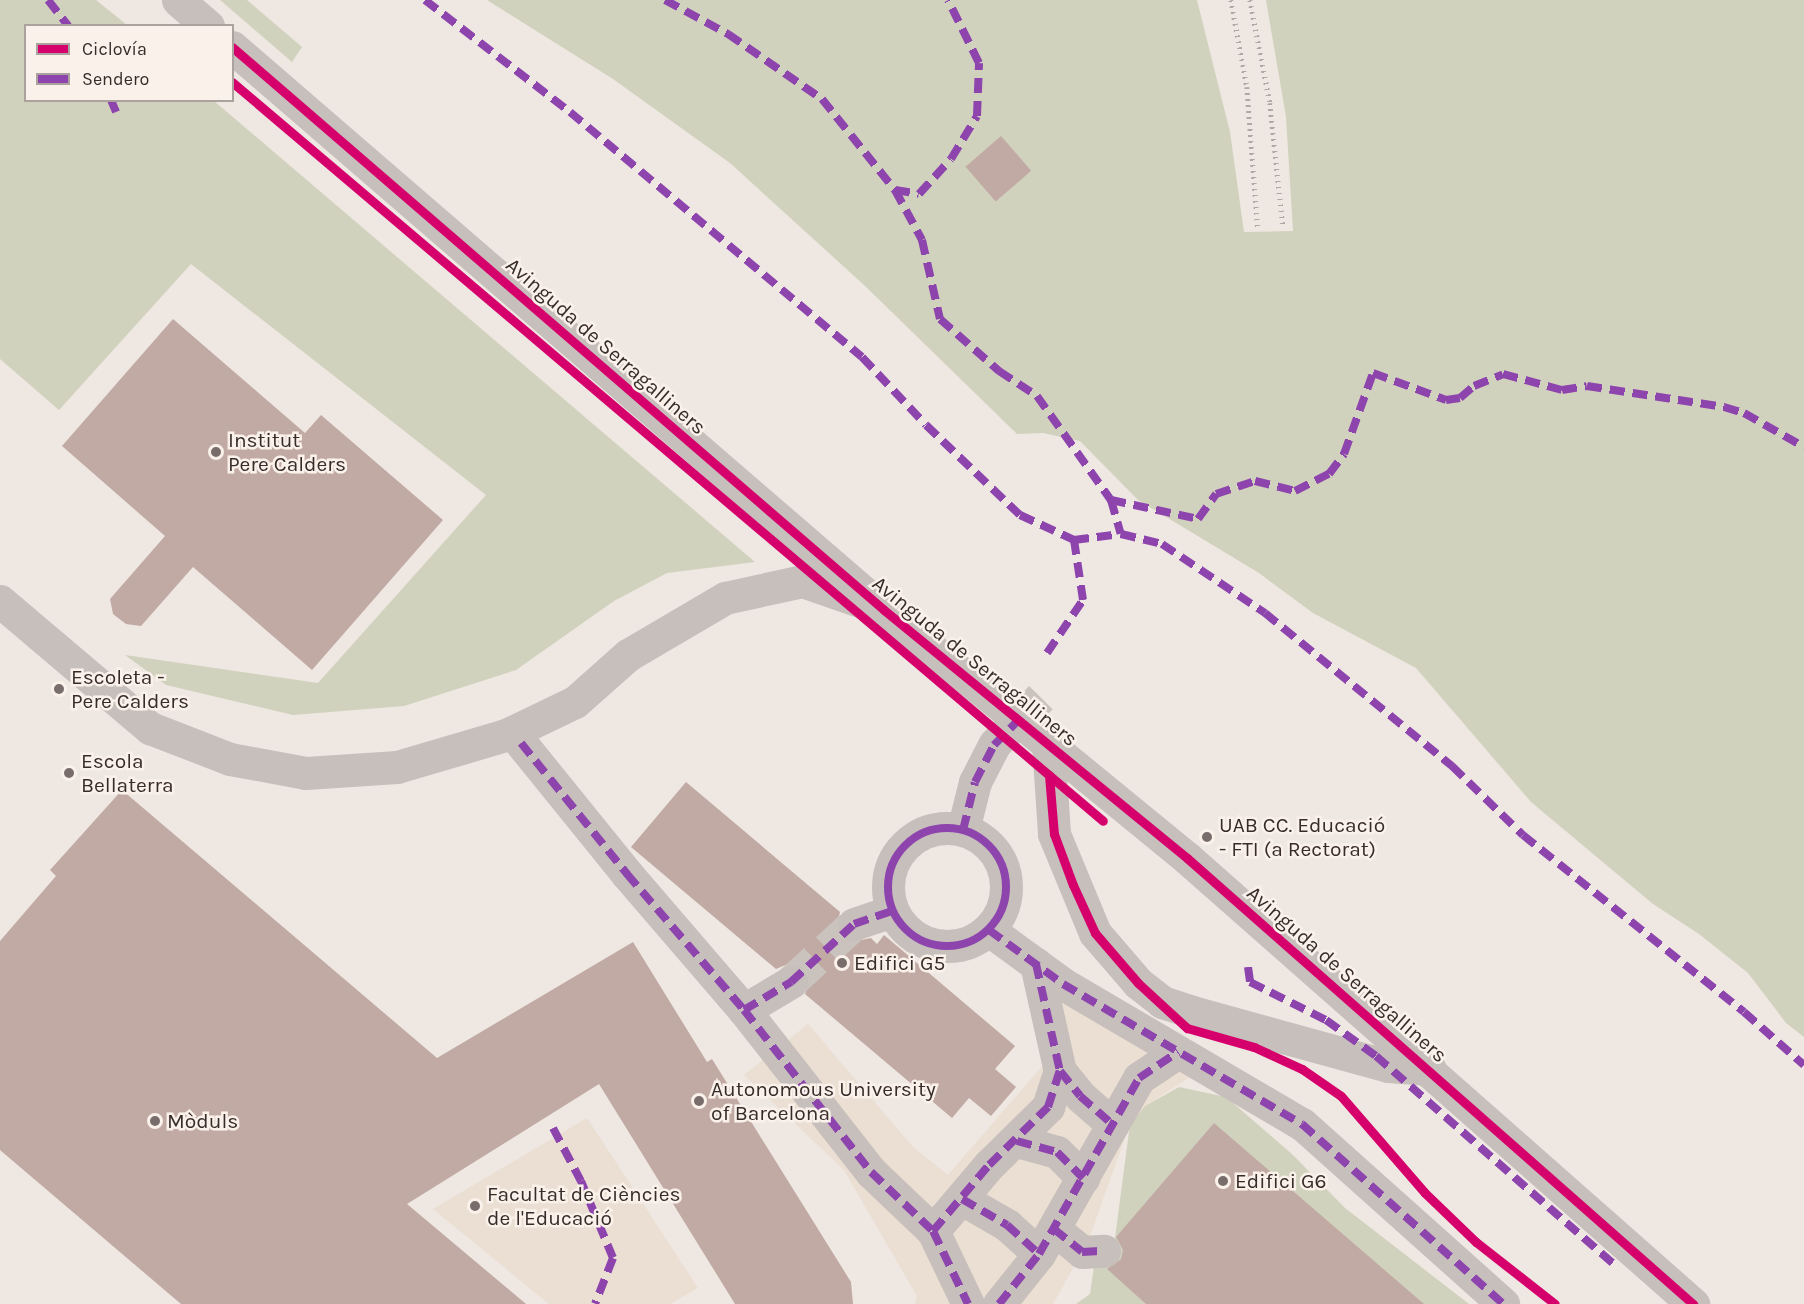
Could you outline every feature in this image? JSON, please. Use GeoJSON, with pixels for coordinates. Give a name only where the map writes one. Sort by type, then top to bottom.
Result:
{"type":"FeatureCollection","features":[{"type":"Feature","properties":{"kind":"street"},"geometry":{"type":"LineString","coordinates":[[178,0],[206,24]]}},
{"type":"Feature","properties":{"kind":"street","name":"Avinguda de Serragalliners"},"geometry":{"type":"LineString","coordinates":[[234,49],[884,610],[1048,743],[1430,1069],[1694,1304]]}},
{"type":"Feature","properties":{"kind":"street"},"geometry":{"type":"LineString","coordinates":[[0,601],[150,728],[230,759],[306,774],[398,767],[507,735],[574,702],[628,655],[725,598],[802,581],[884,610]]}},
{"type":"Feature","properties":{"kind":"street"},"geometry":{"type":"LineString","coordinates":[[521,742],[612,856],[744,1010],[871,1172],[933,1231],[968,1304]]}},
{"type":"Feature","properties":{"kind":"street"},"geometry":{"type":"LineString","coordinates":[[1048,743],[1054,834],[1073,885],[1095,933],[1138,983],[1162,1002],[1388,1066],[1430,1069]]}},
{"type":"Feature","properties":{"kind":"street"},"geometry":{"type":"LineString","coordinates":[[963,830],[975,783],[994,745]]}},
{"type":"Feature","properties":{"kind":"street"},"geometry":{"type":"LineString","coordinates":[[963,830],[993,848],[1002,864],[1006,899],[989,930],[973,941],[936,946],[917,939],[903,927],[892,911],[888,883],[897,856],[909,842],[925,832],[963,830]]}},
{"type":"Feature","properties":{"kind":"street"},"geometry":{"type":"LineString","coordinates":[[854,924],[892,911]]}},
{"type":"Feature","properties":{"kind":"street"},"geometry":{"type":"LineString","coordinates":[[989,930],[1036,964],[1178,1052],[1302,1124],[1503,1304]]}},
{"type":"Feature","properties":{"kind":"street"},"geometry":{"type":"LineString","coordinates":[[1036,964],[1060,1071],[1080,1096],[1112,1124]]}},
{"type":"Feature","properties":{"kind":"street"},"geometry":{"type":"LineString","coordinates":[[744,1010],[790,982]]}},
{"type":"Feature","properties":{"kind":"street"},"geometry":{"type":"LineString","coordinates":[[1162,1002],[1178,1052]]}},
{"type":"Feature","properties":{"kind":"street"},"geometry":{"type":"LineString","coordinates":[[999,1304],[1047,1241],[1139,1078],[1178,1052]]}},
{"type":"Feature","properties":{"kind":"street"},"geometry":{"type":"LineString","coordinates":[[933,1231],[989,1165],[1017,1141],[1048,1107],[1060,1071]]}},
{"type":"Feature","properties":{"kind":"street"},"geometry":{"type":"LineString","coordinates":[[1017,1141],[1057,1152],[1083,1178]]}},
{"type":"Feature","properties":{"kind":"street"},"geometry":{"type":"LineString","coordinates":[[962,1199],[1006,1225],[1047,1241],[1082,1252],[1104,1251]]}},
{"type":"Feature","properties":{"kind":"green space"},"geometry":{"type":"Polygon","coordinates":[[[0,0],[96,0],[126,24],[24,24],[24,102],[215,102],[755,562],[667,573],[614,601],[516,670],[404,706],[293,715],[166,685],[125,655],[318,683],[486,495],[191,264],[59,410],[0,359],[0,0]]]}},
{"type":"Feature","properties":{"kind":"green space"},"geometry":{"type":"Polygon","coordinates":[[[220,0],[247,0],[302,47],[292,62],[220,0]]]}},
{"type":"Feature","properties":{"kind":"green space"},"geometry":{"type":"Polygon","coordinates":[[[487,0],[1197,0],[1230,132],[1244,232],[1293,231],[1286,117],[1266,0],[1804,0],[1804,1037],[1786,1023],[1748,973],[1699,934],[1653,904],[1531,802],[1416,668],[1313,613],[1259,573],[1138,500],[1080,441],[1043,433],[1017,434],[864,285],[730,163],[613,79],[487,0]]]}},
{"type":"Feature","properties":{"kind":"green space","name":"Edifici G6"},"geometry":{"type":"Polygon","coordinates":[[[1179,1087],[1226,1097],[1293,1155],[1345,1208],[1469,1304],[1076,1304],[1090,1294],[1095,1259],[1115,1238],[1130,1124],[1145,1106],[1179,1087]]]}},
{"type":"Feature","properties":{"kind":"shaded area"},"geometry":{"type":"Polygon","coordinates":[[[1063,984],[1204,1068],[1145,1106],[1130,1124],[1088,1241],[1053,1304],[915,1304],[917,1296],[844,1170],[744,1075],[808,1024],[913,1147],[948,1175],[1044,1064],[1063,984]]]}},
{"type":"Feature","properties":{"kind":"shaded area"},"geometry":{"type":"Polygon","coordinates":[[[587,1118],[698,1288],[670,1304],[549,1304],[433,1209],[587,1118]]]}},
{"type":"Feature","properties":{"kind":"building"},"geometry":{"type":"Polygon","coordinates":[[[1001,136],[1031,171],[996,202],[966,167],[1001,136]]]}},
{"type":"Feature","properties":{"kind":"building"},"geometry":{"type":"Polygon","coordinates":[[[173,319],[305,433],[321,415],[443,520],[312,670],[193,567],[141,626],[126,624],[113,614],[110,599],[165,536],[62,446],[173,319]]]}},
{"type":"Feature","properties":{"kind":"building","name":"Edifici G5"},"geometry":{"type":"Polygon","coordinates":[[[686,782],[840,912],[836,929],[842,938],[851,942],[871,938],[877,944],[884,935],[1015,1046],[995,1069],[1016,1087],[991,1116],[969,1098],[952,1118],[805,994],[810,981],[801,966],[790,963],[776,969],[631,847],[686,782]]]}},
{"type":"Feature","properties":{"kind":"building"},"geometry":{"type":"Polygon","coordinates":[[[122,790],[437,1058],[633,942],[707,1062],[712,1059],[851,1282],[853,1304],[735,1304],[599,1084],[407,1204],[526,1304],[181,1304],[0,1150],[0,941],[56,876],[50,870],[122,790]]]}},
{"type":"Feature","properties":{"kind":"building","name":"Edifici G6"},"geometry":{"type":"Polygon","coordinates":[[[1214,1123],[1424,1304],[1146,1304],[1107,1269],[1121,1259],[1123,1250],[1116,1237],[1214,1123]]]}},
{"type":"Feature","properties":{"kind":"tunnel"},"geometry":{"type":"LineString","coordinates":[[994,745],[1041,697]]}},
{"type":"Feature","properties":{"kind":"tunnel"},"geometry":{"type":"LineString","coordinates":[[791,982],[854,924]]}},
{"type":"Feature","properties":{"kind":"railway"},"geometry":{"type":"LineString","coordinates":[[1231,0],[1247,87],[1258,230]]}},
{"type":"Feature","properties":{"kind":"railway"},"geometry":{"type":"LineString","coordinates":[[1250,0],[1270,103],[1283,226]]}},
{"type":"Feature","properties":{"kind":"marked path"},"geometry":{"type":"LineString","coordinates":[[48,0],[66,24]]}},
{"type":"Feature","properties":{"kind":"marked path"},"geometry":{"type":"LineString","coordinates":[[425,0],[570,112],[862,357],[926,425],[1020,515],[1074,540],[1121,534],[1162,544],[1265,613],[1452,766],[1523,835],[1744,1012],[1804,1065]]}},
{"type":"Feature","properties":{"kind":"marked path"},"geometry":{"type":"LineString","coordinates":[[665,0],[728,34],[822,99],[895,190],[919,194],[951,159],[977,116],[979,63],[948,0]]}},
{"type":"Feature","properties":{"kind":"marked path"},"geometry":{"type":"LineString","coordinates":[[112,102],[116,112]]}},
{"type":"Feature","properties":{"kind":"marked path"},"geometry":{"type":"LineString","coordinates":[[895,190],[922,240],[940,319],[999,371],[1037,396],[1111,500],[1121,534]]}},
{"type":"Feature","properties":{"kind":"marked path"},"geometry":{"type":"LineString","coordinates":[[1111,500],[1198,519],[1216,494],[1255,481],[1295,491],[1329,474],[1344,454],[1373,373],[1446,400],[1460,398],[1474,386],[1503,374],[1562,390],[1587,386],[1724,407],[1744,413],[1804,447]]}},
{"type":"Feature","properties":{"kind":"marked path"},"geometry":{"type":"LineString","coordinates":[[1047,653],[1083,600],[1074,540]]}},
{"type":"Feature","properties":{"kind":"marked path"},"geometry":{"type":"LineString","coordinates":[[963,830],[975,782],[994,745],[1041,697]]}},
{"type":"Feature","properties":{"kind":"marked path"},"geometry":{"type":"LineString","coordinates":[[521,743],[627,874],[744,1010],[871,1172],[933,1231],[968,1304]]}},
{"type":"Feature","properties":{"kind":"marked path"},"geometry":{"type":"LineString","coordinates":[[947,828],[970,832],[989,845],[1002,864],[1006,887],[1002,910],[989,929],[970,942],[947,946],[924,942],[905,929],[892,910],[888,887],[892,864],[905,845],[924,832],[947,828]]}},
{"type":"Feature","properties":{"kind":"marked path"},"geometry":{"type":"LineString","coordinates":[[744,1010],[791,982],[854,924],[892,911]]}},
{"type":"Feature","properties":{"kind":"marked path"},"geometry":{"type":"LineString","coordinates":[[989,930],[1063,984],[1302,1124],[1503,1304]]}},
{"type":"Feature","properties":{"kind":"marked path"},"geometry":{"type":"LineString","coordinates":[[1036,964],[1060,1071],[1080,1096],[1112,1124]]}},
{"type":"Feature","properties":{"kind":"marked path"},"geometry":{"type":"LineString","coordinates":[[1248,967],[1250,982],[1326,1020],[1376,1056],[1615,1265]]}},
{"type":"Feature","properties":{"kind":"marked path"},"geometry":{"type":"LineString","coordinates":[[999,1304],[1039,1254],[1139,1078],[1178,1052]]}},
{"type":"Feature","properties":{"kind":"marked path"},"geometry":{"type":"LineString","coordinates":[[933,1231],[989,1165],[1048,1107],[1060,1071]]}},
{"type":"Feature","properties":{"kind":"marked path"},"geometry":{"type":"LineString","coordinates":[[553,1128],[581,1181],[613,1258],[595,1304]]}},
{"type":"Feature","properties":{"kind":"marked path"},"geometry":{"type":"LineString","coordinates":[[1017,1141],[1057,1152],[1083,1178]]}},
{"type":"Feature","properties":{"kind":"marked path"},"geometry":{"type":"LineString","coordinates":[[962,1199],[1007,1225],[1039,1254]]}},
{"type":"Feature","properties":{"kind":"marked path"},"geometry":{"type":"LineString","coordinates":[[1054,1229],[1082,1252],[1104,1251]]}},
{"type":"Feature","properties":{"kind":"cycle path"},"geometry":{"type":"LineString","coordinates":[[234,49],[884,610],[1187,858],[1693,1304]]}},
{"type":"Feature","properties":{"kind":"cycle path"},"geometry":{"type":"LineString","coordinates":[[234,84],[1103,821]]}},
{"type":"Feature","properties":{"kind":"cycle path"},"geometry":{"type":"LineString","coordinates":[[1049,775],[1054,834],[1073,885],[1095,933],[1138,983],[1187,1028],[1254,1047],[1302,1069],[1341,1096],[1425,1193],[1476,1242],[1555,1304]]}},
{"type":"Feature","properties":{"kind":"place","name":"Institut Pere Calders"},"geometry":{"type":"Point","coordinates":[216,452]}},
{"type":"Feature","properties":{"kind":"place","name":"Escoleta - Pere Calders"},"geometry":{"type":"Point","coordinates":[59,689]}},
{"type":"Feature","properties":{"kind":"place","name":"Escola Bellaterra"},"geometry":{"type":"Point","coordinates":[69,773]}},
{"type":"Feature","properties":{"kind":"place","name":"UAB CC. Educació - FTI (a Rectorat)"},"geometry":{"type":"Point","coordinates":[1207,837]}},
{"type":"Feature","properties":{"kind":"place","name":"Edifici G5"},"geometry":{"type":"Point","coordinates":[842,963]}},
{"type":"Feature","properties":{"kind":"place","name":"Autonomous University of Barcelona"},"geometry":{"type":"Point","coordinates":[699,1101]}},
{"type":"Feature","properties":{"kind":"place","name":"Mòduls"},"geometry":{"type":"Point","coordinates":[155,1121]}},
{"type":"Feature","properties":{"kind":"place","name":"Edifici G6"},"geometry":{"type":"Point","coordinates":[1223,1181]}},
{"type":"Feature","properties":{"kind":"place","name":"Facultat de Ciències de l'Educació"},"geometry":{"type":"Point","coordinates":[475,1206]}}]}
